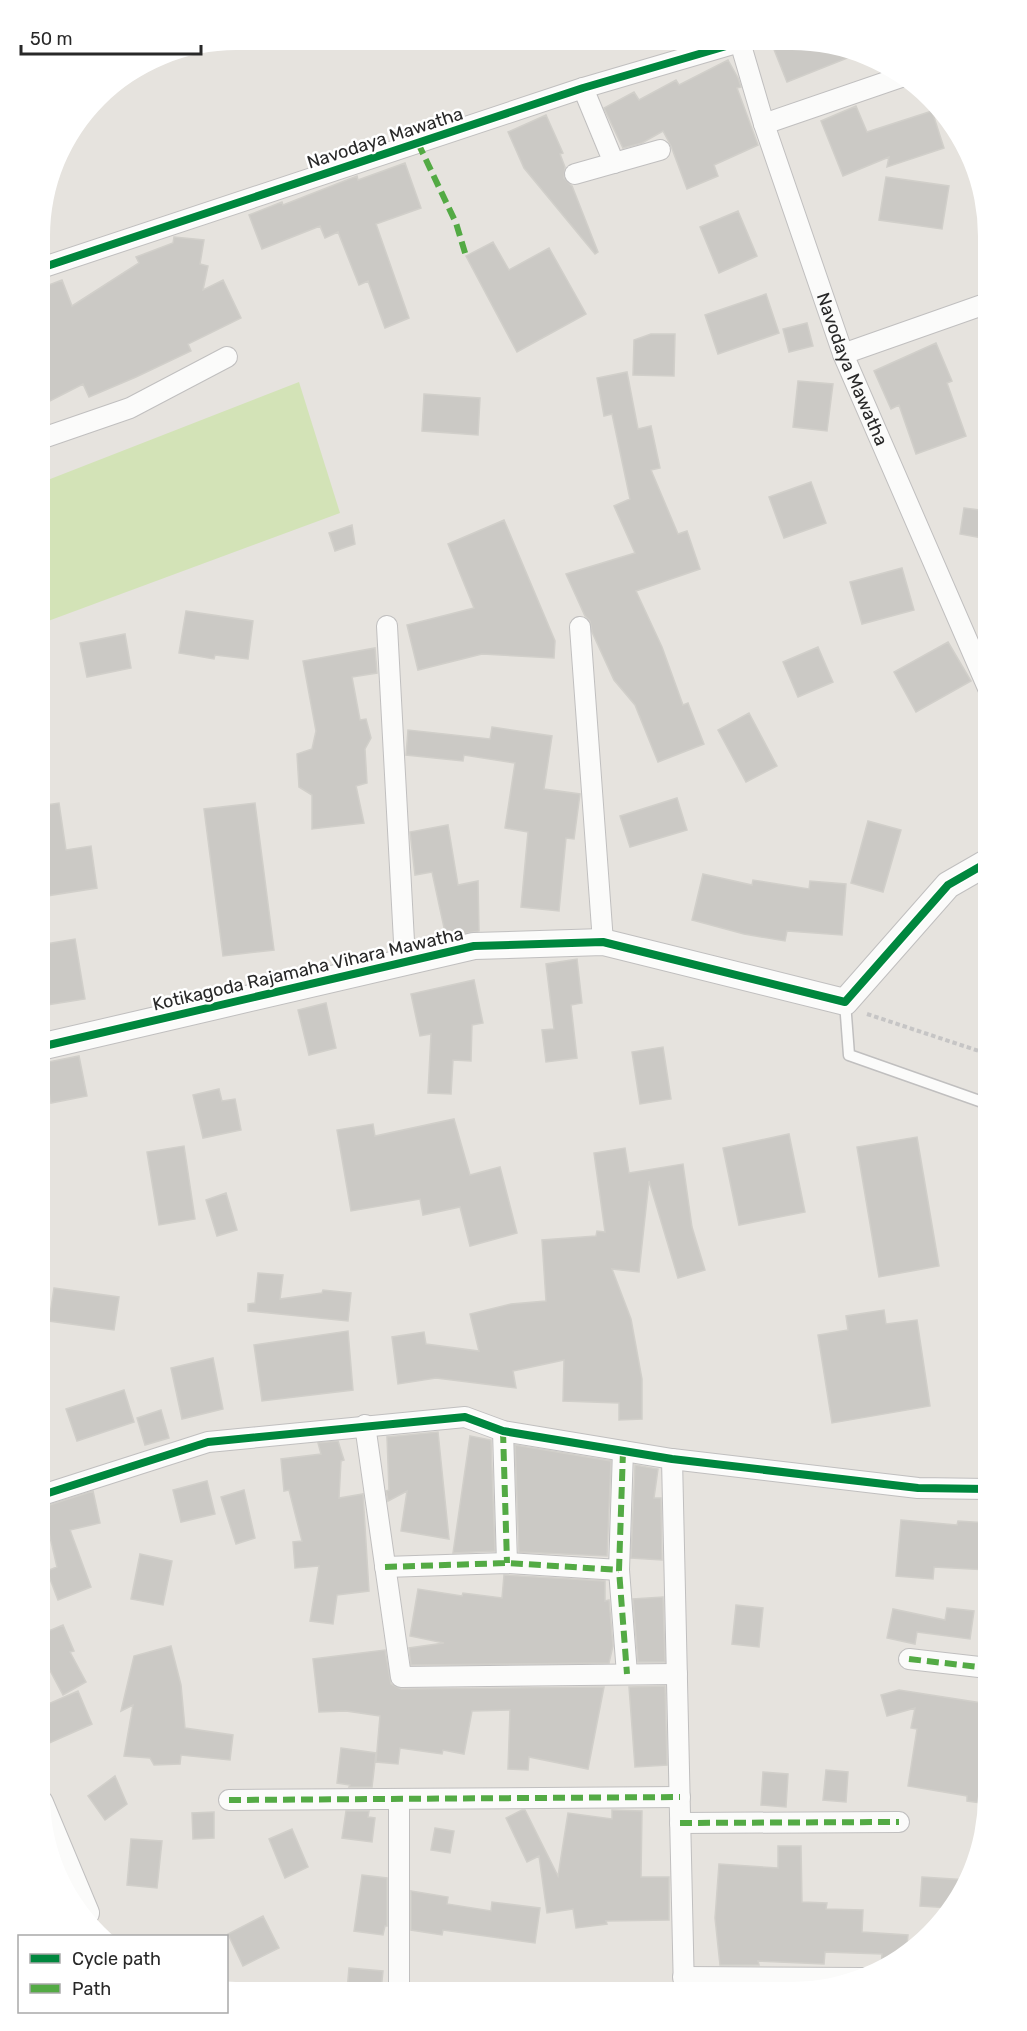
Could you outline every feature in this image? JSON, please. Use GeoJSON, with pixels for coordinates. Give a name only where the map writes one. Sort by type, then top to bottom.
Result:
{"type":"FeatureCollection","features":[{"type":"Feature","properties":{"kind":"street","name":"Navodaya Mawatha"},"geometry":{"type":"LineString","coordinates":[[50,265],[583,88],[713,50]]}},
{"type":"Feature","properties":{"kind":"street","name":"Navodaya Mawatha"},"geometry":{"type":"LineString","coordinates":[[742,50],[764,124],[843,354],[978,664]]}},
{"type":"Feature","properties":{"kind":"street"},"geometry":{"type":"LineString","coordinates":[[764,124],[893,80]]}},
{"type":"Feature","properties":{"kind":"street"},"geometry":{"type":"LineString","coordinates":[[583,88],[614,163]]}},
{"type":"Feature","properties":{"kind":"street"},"geometry":{"type":"LineString","coordinates":[[575,174],[660,150]]}},
{"type":"Feature","properties":{"kind":"street"},"geometry":{"type":"LineString","coordinates":[[843,354],[978,307]]}},
{"type":"Feature","properties":{"kind":"street"},"geometry":{"type":"LineString","coordinates":[[50,436],[130,408],[226,357]]}},
{"type":"Feature","properties":{"kind":"street"},"geometry":{"type":"LineString","coordinates":[[387,626],[405,960]]}},
{"type":"Feature","properties":{"kind":"street"},"geometry":{"type":"LineString","coordinates":[[580,627],[603,942]]}},
{"type":"Feature","properties":{"kind":"street"},"geometry":{"type":"LineString","coordinates":[[845,1002],[948,885],[978,868]]}},
{"type":"Feature","properties":{"kind":"street","name":"Kotikagoda Rajamaha Vihara Mawatha"},"geometry":{"type":"LineString","coordinates":[[50,1045],[405,960],[474,946],[603,942],[845,1002]]}},
{"type":"Feature","properties":{"kind":"street"},"geometry":{"type":"LineString","coordinates":[[50,1492],[208,1442],[465,1417],[503,1431],[672,1459],[918,1488],[977,1489]]}},
{"type":"Feature","properties":{"kind":"street"},"geometry":{"type":"LineString","coordinates":[[365,1425],[401,1677],[677,1674]]}},
{"type":"Feature","properties":{"kind":"street"},"geometry":{"type":"LineString","coordinates":[[503,1431],[507,1563]]}},
{"type":"Feature","properties":{"kind":"street"},"geometry":{"type":"LineString","coordinates":[[623,1451],[619,1570],[627,1674]]}},
{"type":"Feature","properties":{"kind":"street"},"geometry":{"type":"LineString","coordinates":[[672,1459],[684,1982]]}},
{"type":"Feature","properties":{"kind":"street"},"geometry":{"type":"LineString","coordinates":[[385,1567],[507,1563],[619,1570]]}},
{"type":"Feature","properties":{"kind":"street"},"geometry":{"type":"LineString","coordinates":[[909,1659],[977,1667]]}},
{"type":"Feature","properties":{"kind":"street"},"geometry":{"type":"LineString","coordinates":[[229,1800],[680,1797]]}},
{"type":"Feature","properties":{"kind":"street"},"geometry":{"type":"LineString","coordinates":[[399,1799],[399,1982]]}},
{"type":"Feature","properties":{"kind":"street"},"geometry":{"type":"LineString","coordinates":[[680,1823],[898,1822]]}},
{"type":"Feature","properties":{"kind":"street"},"geometry":{"type":"LineString","coordinates":[[54,1837],[78,1893]]}},
{"type":"Feature","properties":{"kind":"street"},"geometry":{"type":"LineString","coordinates":[[760,1982],[812,1980]]}},
{"type":"Feature","properties":{"kind":"lane"},"geometry":{"type":"LineString","coordinates":[[845,1002],[849,1055],[977,1100]]}},
{"type":"Feature","properties":{"kind":"path"},"geometry":{"type":"LineString","coordinates":[[845,1002],[876,1019],[977,1051]]}},
{"type":"Feature","properties":{"kind":"green space"},"geometry":{"type":"Polygon","coordinates":[[[299,382],[340,513],[50,620],[50,479],[299,382]]]}},
{"type":"Feature","properties":{"kind":"building"},"geometry":{"type":"Polygon","coordinates":[[[774,50],[816,51],[848,58],[787,82],[774,50]]]}},
{"type":"Feature","properties":{"kind":"building"},"geometry":{"type":"Polygon","coordinates":[[[728,60],[738,78],[741,87],[737,88],[758,145],[714,165],[718,176],[687,189],[663,131],[642,143],[623,148],[604,108],[634,92],[639,100],[676,80],[679,85],[728,60]]]}},
{"type":"Feature","properties":{"kind":"building"},"geometry":{"type":"Polygon","coordinates":[[[856,106],[867,132],[930,112],[934,117],[944,148],[887,167],[889,157],[843,176],[821,121],[856,106]]]}},
{"type":"Feature","properties":{"kind":"building"},"geometry":{"type":"Polygon","coordinates":[[[546,115],[563,153],[560,154],[565,167],[564,178],[572,186],[598,252],[595,254],[524,168],[508,132],[546,115]]]}},
{"type":"Feature","properties":{"kind":"building"},"geometry":{"type":"Polygon","coordinates":[[[405,163],[421,208],[376,224],[409,318],[385,328],[368,281],[359,285],[338,232],[325,238],[320,226],[262,249],[249,215],[282,202],[283,205],[357,176],[358,180],[405,163]]]}},
{"type":"Feature","properties":{"kind":"building"},"geometry":{"type":"Polygon","coordinates":[[[886,177],[949,186],[942,229],[879,220],[886,177]]]}},
{"type":"Feature","properties":{"kind":"building"},"geometry":{"type":"Polygon","coordinates":[[[738,211],[757,256],[719,273],[700,227],[738,211]]]}},
{"type":"Feature","properties":{"kind":"building"},"geometry":{"type":"Polygon","coordinates":[[[174,237],[204,240],[200,264],[208,266],[203,290],[223,280],[241,318],[188,344],[191,351],[136,377],[89,397],[83,384],[50,401],[50,285],[62,280],[72,306],[139,263],[136,257],[173,243],[174,237]]]}},
{"type":"Feature","properties":{"kind":"building"},"geometry":{"type":"Polygon","coordinates":[[[493,242],[509,270],[549,248],[586,314],[517,352],[466,256],[493,242]]]}},
{"type":"Feature","properties":{"kind":"building"},"geometry":{"type":"Polygon","coordinates":[[[766,294],[779,333],[718,354],[705,315],[766,294]]]}},
{"type":"Feature","properties":{"kind":"building"},"geometry":{"type":"Polygon","coordinates":[[[807,323],[813,346],[789,352],[783,329],[807,323]]]}},
{"type":"Feature","properties":{"kind":"building"},"geometry":{"type":"Polygon","coordinates":[[[651,334],[675,334],[674,376],[633,375],[634,340],[651,334]]]}},
{"type":"Feature","properties":{"kind":"building"},"geometry":{"type":"Polygon","coordinates":[[[936,343],[952,381],[947,383],[966,436],[916,454],[899,405],[891,409],[874,371],[936,343]]]}},
{"type":"Feature","properties":{"kind":"building"},"geometry":{"type":"Polygon","coordinates":[[[627,372],[638,429],[651,426],[660,468],[651,470],[678,534],[687,531],[700,569],[636,591],[662,647],[683,705],[688,703],[704,744],[658,762],[635,705],[614,680],[592,632],[590,621],[585,616],[566,574],[635,553],[614,506],[630,499],[612,414],[604,416],[597,378],[627,372]]]}},
{"type":"Feature","properties":{"kind":"building"},"geometry":{"type":"Polygon","coordinates":[[[798,381],[833,384],[827,431],[793,427],[798,381]]]}},
{"type":"Feature","properties":{"kind":"building"},"geometry":{"type":"Polygon","coordinates":[[[424,394],[480,398],[478,435],[422,431],[424,394]]]}},
{"type":"Feature","properties":{"kind":"building"},"geometry":{"type":"Polygon","coordinates":[[[811,482],[826,523],[784,538],[769,497],[811,482]]]}},
{"type":"Feature","properties":{"kind":"building"},"geometry":{"type":"Polygon","coordinates":[[[964,508],[978,510],[978,537],[960,534],[964,508]]]}},
{"type":"Feature","properties":{"kind":"building"},"geometry":{"type":"Polygon","coordinates":[[[504,520],[555,641],[554,658],[482,654],[418,670],[407,625],[474,608],[448,544],[504,520]]]}},
{"type":"Feature","properties":{"kind":"building"},"geometry":{"type":"Polygon","coordinates":[[[352,525],[355,544],[335,551],[329,533],[352,525]]]}},
{"type":"Feature","properties":{"kind":"building"},"geometry":{"type":"Polygon","coordinates":[[[902,568],[914,610],[862,624],[850,582],[902,568]]]}},
{"type":"Feature","properties":{"kind":"building"},"geometry":{"type":"Polygon","coordinates":[[[186,611],[253,621],[248,659],[215,655],[214,659],[179,653],[186,611]]]}},
{"type":"Feature","properties":{"kind":"building"},"geometry":{"type":"Polygon","coordinates":[[[125,634],[131,668],[87,677],[80,643],[125,634]]]}},
{"type":"Feature","properties":{"kind":"building"},"geometry":{"type":"Polygon","coordinates":[[[948,642],[971,681],[916,712],[894,672],[948,642]]]}},
{"type":"Feature","properties":{"kind":"building"},"geometry":{"type":"Polygon","coordinates":[[[818,647],[833,682],[798,697],[783,662],[818,647]]]}},
{"type":"Feature","properties":{"kind":"building"},"geometry":{"type":"Polygon","coordinates":[[[375,648],[377,673],[352,677],[360,720],[366,719],[371,738],[365,749],[367,783],[356,786],[364,823],[312,829],[312,795],[299,787],[297,754],[312,749],[316,731],[303,661],[375,648]]]}},
{"type":"Feature","properties":{"kind":"building"},"geometry":{"type":"Polygon","coordinates":[[[749,713],[777,766],[746,782],[718,730],[749,713]]]}},
{"type":"Feature","properties":{"kind":"building"},"geometry":{"type":"Polygon","coordinates":[[[492,727],[552,736],[544,789],[580,794],[574,839],[566,838],[559,911],[521,907],[528,832],[505,828],[515,763],[464,755],[463,761],[406,755],[408,730],[490,739],[492,727]]]}},
{"type":"Feature","properties":{"kind":"building"},"geometry":{"type":"Polygon","coordinates":[[[677,798],[687,830],[630,847],[620,816],[677,798]]]}},
{"type":"Feature","properties":{"kind":"building"},"geometry":{"type":"Polygon","coordinates":[[[59,803],[66,850],[91,846],[97,888],[50,895],[50,804],[59,803]]]}},
{"type":"Feature","properties":{"kind":"building"},"geometry":{"type":"Polygon","coordinates":[[[255,803],[274,950],[223,956],[204,809],[255,803]]]}},
{"type":"Feature","properties":{"kind":"building"},"geometry":{"type":"Polygon","coordinates":[[[868,821],[901,830],[883,892],[851,883],[868,821]]]}},
{"type":"Feature","properties":{"kind":"building"},"geometry":{"type":"Polygon","coordinates":[[[448,825],[458,885],[478,881],[479,931],[446,937],[432,872],[415,875],[410,832],[448,825]]]}},
{"type":"Feature","properties":{"kind":"building"},"geometry":{"type":"Polygon","coordinates":[[[703,874],[752,885],[753,880],[809,889],[810,881],[846,884],[842,935],[787,931],[785,941],[744,934],[692,920],[703,874]]]}},
{"type":"Feature","properties":{"kind":"building"},"geometry":{"type":"Polygon","coordinates":[[[75,939],[85,999],[50,1004],[50,943],[75,939]]]}},
{"type":"Feature","properties":{"kind":"building"},"geometry":{"type":"Polygon","coordinates":[[[577,959],[582,1003],[571,1005],[577,1058],[546,1062],[542,1030],[554,1029],[546,964],[577,959]]]}},
{"type":"Feature","properties":{"kind":"building"},"geometry":{"type":"Polygon","coordinates":[[[474,980],[483,1023],[472,1025],[471,1061],[453,1060],[451,1094],[428,1093],[431,1034],[420,1036],[411,994],[474,980]]]}},
{"type":"Feature","properties":{"kind":"building"},"geometry":{"type":"Polygon","coordinates":[[[326,1003],[336,1048],[309,1055],[298,1010],[326,1003]]]}},
{"type":"Feature","properties":{"kind":"building"},"geometry":{"type":"Polygon","coordinates":[[[663,1047],[671,1099],[640,1104],[632,1052],[663,1047]]]}},
{"type":"Feature","properties":{"kind":"building"},"geometry":{"type":"Polygon","coordinates":[[[79,1056],[87,1096],[51,1103],[50,1062],[79,1056]]]}},
{"type":"Feature","properties":{"kind":"building"},"geometry":{"type":"Polygon","coordinates":[[[219,1089],[222,1101],[235,1099],[241,1130],[203,1138],[193,1095],[219,1089]]]}},
{"type":"Feature","properties":{"kind":"building"},"geometry":{"type":"Polygon","coordinates":[[[454,1119],[470,1175],[500,1167],[517,1233],[470,1246],[460,1207],[423,1215],[420,1199],[351,1211],[337,1130],[373,1124],[375,1136],[454,1119]]]}},
{"type":"Feature","properties":{"kind":"building"},"geometry":{"type":"Polygon","coordinates":[[[789,1134],[805,1212],[739,1225],[723,1148],[789,1134]]]}},
{"type":"Feature","properties":{"kind":"building"},"geometry":{"type":"Polygon","coordinates":[[[917,1137],[939,1266],[879,1277],[857,1147],[917,1137]]]}},
{"type":"Feature","properties":{"kind":"building"},"geometry":{"type":"Polygon","coordinates":[[[184,1146],[195,1219],[159,1225],[147,1152],[184,1146]]]}},
{"type":"Feature","properties":{"kind":"building"},"geometry":{"type":"Polygon","coordinates":[[[625,1148],[629,1173],[683,1164],[692,1227],[705,1270],[678,1278],[649,1181],[639,1272],[612,1269],[631,1319],[642,1379],[642,1419],[619,1420],[619,1403],[563,1401],[564,1360],[513,1371],[516,1388],[436,1378],[398,1384],[392,1337],[424,1332],[426,1344],[479,1351],[470,1314],[511,1304],[546,1301],[542,1240],[596,1236],[597,1231],[605,1232],[594,1153],[625,1148]]]}},
{"type":"Feature","properties":{"kind":"building"},"geometry":{"type":"Polygon","coordinates":[[[226,1193],[237,1230],[217,1236],[206,1200],[226,1193]]]}},
{"type":"Feature","properties":{"kind":"building"},"geometry":{"type":"Polygon","coordinates":[[[258,1273],[283,1275],[280,1299],[322,1293],[323,1290],[351,1293],[348,1321],[248,1311],[248,1304],[255,1303],[258,1273]]]}},
{"type":"Feature","properties":{"kind":"building"},"geometry":{"type":"Polygon","coordinates":[[[54,1288],[119,1297],[114,1330],[50,1321],[54,1288]]]}},
{"type":"Feature","properties":{"kind":"building"},"geometry":{"type":"Polygon","coordinates":[[[884,1310],[886,1324],[917,1320],[930,1406],[832,1423],[818,1335],[848,1330],[846,1316],[884,1310]]]}},
{"type":"Feature","properties":{"kind":"building"},"geometry":{"type":"Polygon","coordinates":[[[348,1331],[353,1390],[262,1401],[254,1345],[348,1331]]]}},
{"type":"Feature","properties":{"kind":"building"},"geometry":{"type":"Polygon","coordinates":[[[213,1358],[223,1409],[182,1419],[171,1368],[213,1358]]]}},
{"type":"Feature","properties":{"kind":"building"},"geometry":{"type":"Polygon","coordinates":[[[124,1390],[134,1422],[77,1441],[66,1409],[124,1390]]]}},
{"type":"Feature","properties":{"kind":"building"},"geometry":{"type":"Polygon","coordinates":[[[161,1410],[169,1438],[145,1445],[137,1418],[161,1410]]]}},
{"type":"Feature","properties":{"kind":"building"},"geometry":{"type":"Polygon","coordinates":[[[438,1432],[449,1539],[401,1531],[407,1491],[388,1501],[386,1491],[389,1490],[387,1437],[438,1432]]]}},
{"type":"Feature","properties":{"kind":"building"},"geometry":{"type":"Polygon","coordinates":[[[470,1436],[491,1440],[495,1551],[453,1553],[470,1436]]]}},
{"type":"Feature","properties":{"kind":"building"},"geometry":{"type":"Polygon","coordinates":[[[338,1441],[344,1460],[341,1461],[339,1498],[363,1494],[369,1591],[337,1595],[333,1624],[310,1621],[319,1566],[295,1568],[293,1542],[302,1541],[289,1490],[284,1491],[281,1459],[321,1454],[318,1443],[338,1441]]]}},
{"type":"Feature","properties":{"kind":"building"},"geometry":{"type":"Polygon","coordinates":[[[515,1445],[611,1461],[607,1556],[519,1552],[515,1445]]]}},
{"type":"Feature","properties":{"kind":"building"},"geometry":{"type":"Polygon","coordinates":[[[635,1465],[658,1469],[654,1498],[661,1498],[662,1560],[631,1558],[635,1465]]]}},
{"type":"Feature","properties":{"kind":"building"},"geometry":{"type":"Polygon","coordinates":[[[207,1481],[215,1514],[181,1522],[173,1490],[207,1481]]]}},
{"type":"Feature","properties":{"kind":"building"},"geometry":{"type":"Polygon","coordinates":[[[244,1490],[255,1538],[236,1544],[221,1497],[244,1490]]]}},
{"type":"Feature","properties":{"kind":"building"},"geometry":{"type":"Polygon","coordinates":[[[93,1491],[100,1523],[70,1530],[91,1587],[58,1600],[50,1579],[50,1570],[57,1567],[50,1537],[50,1505],[93,1491]]]}},
{"type":"Feature","properties":{"kind":"building"},"geometry":{"type":"Polygon","coordinates":[[[901,1520],[957,1525],[958,1521],[977,1522],[977,1569],[934,1567],[933,1579],[896,1576],[901,1520]]]}},
{"type":"Feature","properties":{"kind":"building"},"geometry":{"type":"Polygon","coordinates":[[[140,1554],[172,1561],[163,1605],[131,1599],[140,1554]]]}},
{"type":"Feature","properties":{"kind":"building"},"geometry":{"type":"Polygon","coordinates":[[[504,1575],[605,1581],[605,1601],[609,1600],[613,1646],[609,1663],[411,1665],[409,1648],[444,1643],[410,1636],[418,1589],[462,1596],[463,1593],[502,1598],[504,1575]]]}},
{"type":"Feature","properties":{"kind":"building"},"geometry":{"type":"Polygon","coordinates":[[[663,1597],[665,1662],[638,1662],[633,1599],[663,1597]]]}},
{"type":"Feature","properties":{"kind":"building"},"geometry":{"type":"Polygon","coordinates":[[[736,1605],[763,1608],[759,1647],[732,1644],[736,1605]]]}},
{"type":"Feature","properties":{"kind":"building"},"geometry":{"type":"Polygon","coordinates":[[[947,1608],[974,1611],[970,1639],[917,1632],[915,1644],[887,1638],[893,1609],[945,1620],[947,1608]]]}},
{"type":"Feature","properties":{"kind":"building"},"geometry":{"type":"Polygon","coordinates":[[[63,1625],[74,1651],[70,1652],[86,1682],[63,1695],[50,1671],[50,1630],[63,1625]]]}},
{"type":"Feature","properties":{"kind":"building"},"geometry":{"type":"Polygon","coordinates":[[[171,1646],[181,1685],[185,1728],[233,1735],[230,1760],[181,1755],[180,1764],[154,1765],[150,1758],[124,1756],[133,1705],[121,1711],[134,1656],[171,1646]]]}},
{"type":"Feature","properties":{"kind":"building"},"geometry":{"type":"Polygon","coordinates":[[[385,1650],[391,1684],[401,1689],[604,1687],[588,1769],[529,1757],[528,1770],[508,1769],[510,1710],[472,1711],[464,1754],[443,1750],[442,1754],[400,1748],[398,1764],[376,1762],[380,1716],[346,1711],[319,1712],[313,1659],[385,1650]]]}},
{"type":"Feature","properties":{"kind":"building"},"geometry":{"type":"Polygon","coordinates":[[[665,1686],[667,1765],[635,1767],[629,1687],[665,1686]]]}},
{"type":"Feature","properties":{"kind":"building"},"geometry":{"type":"Polygon","coordinates":[[[899,1690],[977,1702],[977,1802],[967,1801],[967,1796],[908,1786],[917,1729],[911,1728],[915,1708],[887,1716],[881,1695],[899,1690]]]}},
{"type":"Feature","properties":{"kind":"building"},"geometry":{"type":"Polygon","coordinates":[[[78,1691],[92,1724],[50,1743],[50,1703],[78,1691]]]}},
{"type":"Feature","properties":{"kind":"building"},"geometry":{"type":"Polygon","coordinates":[[[341,1748],[376,1753],[372,1787],[349,1787],[350,1785],[337,1783],[341,1748]]]}},
{"type":"Feature","properties":{"kind":"building"},"geometry":{"type":"Polygon","coordinates":[[[826,1770],[848,1772],[846,1802],[823,1800],[826,1770]]]}},
{"type":"Feature","properties":{"kind":"building"},"geometry":{"type":"Polygon","coordinates":[[[763,1772],[788,1774],[786,1807],[761,1805],[763,1772]]]}},
{"type":"Feature","properties":{"kind":"building"},"geometry":{"type":"Polygon","coordinates":[[[115,1776],[127,1804],[105,1820],[88,1796],[115,1776]]]}},
{"type":"Feature","properties":{"kind":"building"},"geometry":{"type":"Polygon","coordinates":[[[525,1810],[558,1876],[568,1813],[612,1819],[612,1810],[642,1811],[641,1877],[669,1877],[669,1920],[606,1921],[607,1924],[576,1928],[573,1909],[547,1913],[539,1856],[527,1862],[506,1818],[525,1810]]]}},
{"type":"Feature","properties":{"kind":"building"},"geometry":{"type":"Polygon","coordinates":[[[346,1811],[369,1811],[368,1817],[375,1818],[372,1842],[342,1838],[346,1811]]]}},
{"type":"Feature","properties":{"kind":"building"},"geometry":{"type":"Polygon","coordinates":[[[214,1812],[214,1838],[193,1839],[192,1813],[214,1812]]]}},
{"type":"Feature","properties":{"kind":"building"},"geometry":{"type":"Polygon","coordinates":[[[435,1828],[454,1831],[450,1853],[431,1850],[435,1828]]]}},
{"type":"Feature","properties":{"kind":"building"},"geometry":{"type":"Polygon","coordinates":[[[292,1829],[308,1867],[285,1878],[269,1839],[292,1829]]]}},
{"type":"Feature","properties":{"kind":"building"},"geometry":{"type":"Polygon","coordinates":[[[131,1839],[162,1841],[157,1888],[127,1885],[131,1839]]]}},
{"type":"Feature","properties":{"kind":"building"},"geometry":{"type":"Polygon","coordinates":[[[778,1846],[801,1846],[802,1902],[827,1903],[826,1909],[863,1910],[862,1932],[908,1935],[907,1940],[882,1958],[882,1954],[825,1952],[824,1964],[758,1961],[759,1965],[720,1965],[715,1918],[719,1864],[778,1868],[778,1846]]]}},
{"type":"Feature","properties":{"kind":"building"},"geometry":{"type":"Polygon","coordinates":[[[362,1875],[387,1878],[387,1926],[385,1926],[383,1935],[354,1931],[362,1875]]]}},
{"type":"Feature","properties":{"kind":"building"},"geometry":{"type":"Polygon","coordinates":[[[922,1877],[957,1879],[940,1907],[920,1906],[922,1877]]]}},
{"type":"Feature","properties":{"kind":"building"},"geometry":{"type":"Polygon","coordinates":[[[411,1891],[448,1897],[447,1904],[491,1911],[492,1902],[540,1908],[535,1943],[443,1930],[442,1935],[411,1930],[411,1891]]]}},
{"type":"Feature","properties":{"kind":"building"},"geometry":{"type":"Polygon","coordinates":[[[263,1916],[279,1948],[243,1966],[228,1934],[263,1916]]]}},
{"type":"Feature","properties":{"kind":"building"},"geometry":{"type":"Polygon","coordinates":[[[349,1968],[383,1971],[382,1982],[348,1982],[349,1968]]]}},
{"type":"Feature","properties":{"kind":"marked path"},"geometry":{"type":"LineString","coordinates":[[418,143],[456,223],[466,256]]}},
{"type":"Feature","properties":{"kind":"marked path"},"geometry":{"type":"LineString","coordinates":[[503,1431],[507,1563]]}},
{"type":"Feature","properties":{"kind":"marked path"},"geometry":{"type":"LineString","coordinates":[[623,1451],[619,1570],[627,1674]]}},
{"type":"Feature","properties":{"kind":"marked path"},"geometry":{"type":"LineString","coordinates":[[385,1567],[507,1563],[619,1570]]}},
{"type":"Feature","properties":{"kind":"marked path"},"geometry":{"type":"LineString","coordinates":[[909,1659],[977,1667]]}},
{"type":"Feature","properties":{"kind":"marked path"},"geometry":{"type":"LineString","coordinates":[[229,1800],[680,1797]]}},
{"type":"Feature","properties":{"kind":"marked path"},"geometry":{"type":"LineString","coordinates":[[680,1823],[899,1822]]}},
{"type":"Feature","properties":{"kind":"cycle path"},"geometry":{"type":"LineString","coordinates":[[50,265],[583,88],[713,50]]}},
{"type":"Feature","properties":{"kind":"cycle path"},"geometry":{"type":"LineString","coordinates":[[50,1045],[474,946],[603,942],[845,1002],[948,885],[978,868]]}},
{"type":"Feature","properties":{"kind":"cycle path"},"geometry":{"type":"LineString","coordinates":[[50,1492],[208,1442],[465,1417],[503,1431],[672,1459],[918,1488],[977,1489]]}}]}
